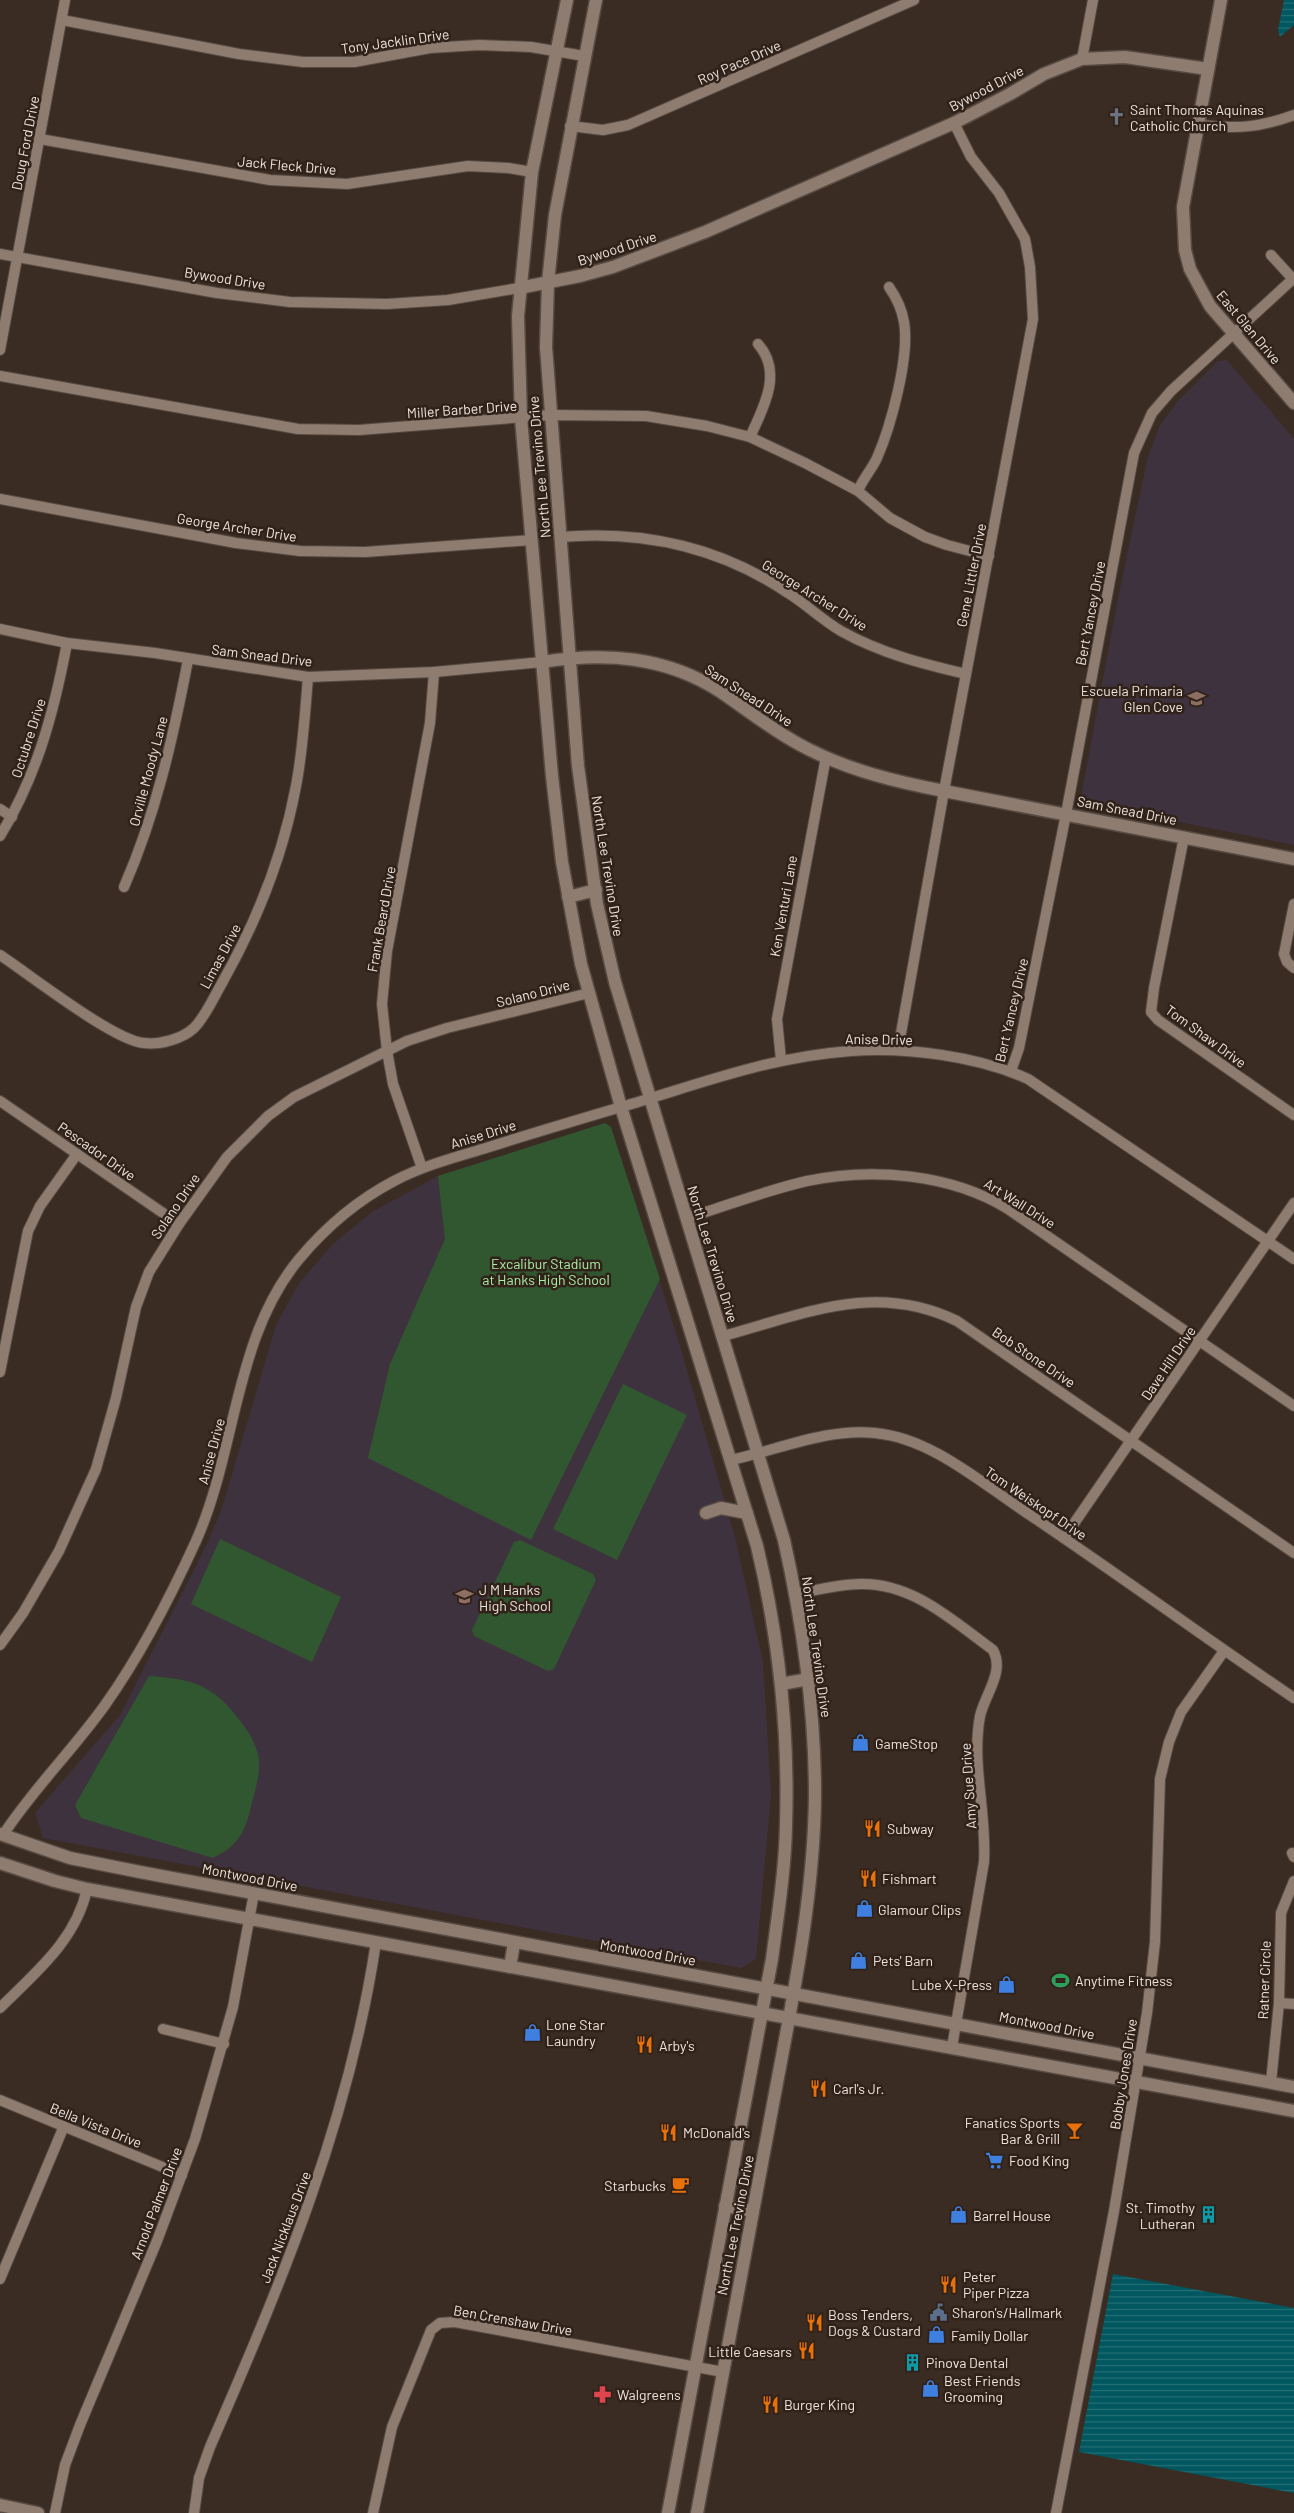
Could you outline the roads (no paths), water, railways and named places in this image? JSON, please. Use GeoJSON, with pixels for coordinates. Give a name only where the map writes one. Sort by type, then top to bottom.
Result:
{"type":"FeatureCollection","features":[{"type":"Feature","properties":{"kind":"main road","name":"North Lee Trevino Drive"},"geometry":{"type":"LineString","coordinates":[[567,0],[532,172],[518,316],[521,418],[552,776],[568,897],[590,993],[621,1107],[731,1460],[765,1582],[781,1684],[787,1782],[784,1870],[767,1988],[668,2513]]}},
{"type":"Feature","properties":{"kind":"main road","name":"North Lee Trevino Drive"},"geometry":{"type":"LineString","coordinates":[[596,0],[570,126],[555,215],[548,282],[546,347],[560,537],[572,657],[578,766],[597,904],[615,982],[782,1533],[796,1594],[809,1678],[814,1746],[813,1840],[808,1904],[789,2017],[697,2513]]}},
{"type":"Feature","properties":{"kind":"main road","name":"East Glen Drive"},"geometry":{"type":"LineString","coordinates":[[1221,0],[1183,207],[1185,250],[1188,264],[1203,294],[1294,403]]}},
{"type":"Feature","properties":{"kind":"main road","name":"Bywood Drive"},"geometry":{"type":"LineString","coordinates":[[520,288],[613,267],[705,232],[954,123],[1044,74],[1082,59],[1125,56],[1208,69]]}},
{"type":"Feature","properties":{"kind":"main road","name":"Sam Snead Drive"},"geometry":{"type":"LineString","coordinates":[[542,662],[572,657],[624,657],[669,666],[711,686],[766,725],[850,768],[893,781],[944,792],[1294,859]]}},
{"type":"Feature","properties":{"kind":"main road"},"geometry":{"type":"LineString","coordinates":[[568,897],[596,890]]}},
{"type":"Feature","properties":{"kind":"main road"},"geometry":{"type":"LineString","coordinates":[[706,1513],[721,1508],[747,1513]]}},
{"type":"Feature","properties":{"kind":"main road"},"geometry":{"type":"LineString","coordinates":[[781,1684],[809,1678]]}},
{"type":"Feature","properties":{"kind":"main road","name":"Montwood Drive"},"geometry":{"type":"LineString","coordinates":[[2,1835],[70,1858],[514,1943],[1294,2086]]}},
{"type":"Feature","properties":{"kind":"main road"},"geometry":{"type":"LineString","coordinates":[[0,1863],[55,1881],[87,1888],[1136,2081],[1294,2112]]}},
{"type":"Feature","properties":{"kind":"main road"},"geometry":{"type":"LineString","coordinates":[[510,1967],[514,1943]]}},
{"type":"Feature","properties":{"kind":"main road"},"geometry":{"type":"LineString","coordinates":[[725,2206],[753,2211]]}},
{"type":"Feature","properties":{"kind":"main road"},"geometry":{"type":"LineString","coordinates":[[0,2505],[38,2513]]}},
{"type":"Feature","properties":{"kind":"street","name":"Doug Ford Drive"},"geometry":{"type":"LineString","coordinates":[[0,350],[66,0]]}},
{"type":"Feature","properties":{"kind":"street","name":"Roy Pace Drive"},"geometry":{"type":"LineString","coordinates":[[570,126],[603,130],[628,125],[914,0]]}},
{"type":"Feature","properties":{"kind":"street"},"geometry":{"type":"LineString","coordinates":[[1082,59],[1093,0]]}},
{"type":"Feature","properties":{"kind":"street","name":"Tony Jacklin Drive"},"geometry":{"type":"LineString","coordinates":[[62,20],[239,54],[329,64],[364,62],[430,48],[479,46],[531,47],[584,56]]}},
{"type":"Feature","properties":{"kind":"street"},"geometry":{"type":"LineString","coordinates":[[1199,125],[1246,128],[1263,126],[1294,115]]}},
{"type":"Feature","properties":{"kind":"street","name":"Gene Littler Drive"},"geometry":{"type":"LineString","coordinates":[[898,1050],[944,792],[1029,344],[1034,302],[1028,252],[1018,225],[999,194],[971,157],[954,123]]}},
{"type":"Feature","properties":{"kind":"street","name":"Jack Fleck Drive"},"geometry":{"type":"LineString","coordinates":[[40,139],[270,180],[347,184],[468,166],[508,168],[532,172]]}},
{"type":"Feature","properties":{"kind":"street","name":"Bywood Drive"},"geometry":{"type":"LineString","coordinates":[[0,254],[216,293],[290,302],[357,304],[413,302],[479,296],[520,288]]}},
{"type":"Feature","properties":{"kind":"street"},"geometry":{"type":"LineString","coordinates":[[1271,255],[1293,279]]}},
{"type":"Feature","properties":{"kind":"street","name":"Bert Yancey Drive"},"geometry":{"type":"LineString","coordinates":[[1011,1071],[1023,1028],[1066,814],[1134,453],[1152,413],[1172,391],[1293,279]]}},
{"type":"Feature","properties":{"kind":"street"},"geometry":{"type":"LineString","coordinates":[[858,491],[876,459],[884,439],[898,390],[904,350],[904,321],[889,287]]}},
{"type":"Feature","properties":{"kind":"street"},"geometry":{"type":"LineString","coordinates":[[750,437],[759,417],[772,370],[768,357],[758,344]]}},
{"type":"Feature","properties":{"kind":"street","name":"Miller Barber Drive"},"geometry":{"type":"LineString","coordinates":[[0,376],[298,429],[359,430],[550,415],[646,416],[707,426],[750,437],[858,491],[890,518],[925,537],[989,556]]}},
{"type":"Feature","properties":{"kind":"street","name":"George Archer Drive"},"geometry":{"type":"LineString","coordinates":[[0,499],[236,543],[300,551],[365,552],[532,540]]}},
{"type":"Feature","properties":{"kind":"street","name":"George Archer Drive"},"geometry":{"type":"LineString","coordinates":[[560,537],[588,534],[635,536],[695,548],[767,579],[842,631],[879,649],[910,660],[966,674]]}},
{"type":"Feature","properties":{"kind":"street","name":"Sam Snead Drive"},"geometry":{"type":"LineString","coordinates":[[0,629],[67,643],[155,653],[188,660],[308,677],[434,672],[542,662]]}},
{"type":"Feature","properties":{"kind":"street","name":"Octubre Drive"},"geometry":{"type":"LineString","coordinates":[[0,836],[21,802],[43,745],[57,693],[67,643]]}},
{"type":"Feature","properties":{"kind":"street","name":"Orville Moody Lane"},"geometry":{"type":"LineString","coordinates":[[124,887],[146,831],[161,784],[188,660]]}},
{"type":"Feature","properties":{"kind":"street","name":"Frank Beard Drive"},"geometry":{"type":"LineString","coordinates":[[422,1168],[393,1084],[383,1020],[383,981],[430,723],[434,672]]}},
{"type":"Feature","properties":{"kind":"street","name":"Limas Drive"},"geometry":{"type":"LineString","coordinates":[[0,954],[94,1020],[126,1039],[145,1044],[168,1041],[193,1028],[236,958],[253,924],[276,866],[296,786],[308,677]]}},
{"type":"Feature","properties":{"kind":"street","name":"Ken Venturi Lane"},"geometry":{"type":"LineString","coordinates":[[781,1060],[777,1019],[826,757]]}},
{"type":"Feature","properties":{"kind":"street"},"geometry":{"type":"LineString","coordinates":[[0,809],[12,817]]}},
{"type":"Feature","properties":{"kind":"street","name":"Tom Shaw Drive"},"geometry":{"type":"LineString","coordinates":[[1184,837],[1154,988],[1152,1012],[1158,1020],[1294,1115]]}},
{"type":"Feature","properties":{"kind":"street"},"geometry":{"type":"LineString","coordinates":[[1294,904],[1284,954],[1287,962],[1294,968]]}},
{"type":"Feature","properties":{"kind":"street","name":"Solano Drive"},"geometry":{"type":"LineString","coordinates":[[0,1645],[41,1585],[80,1507],[108,1429],[142,1287],[149,1272],[179,1224],[227,1157],[268,1116],[294,1097],[407,1041],[447,1028],[590,993]]}},
{"type":"Feature","properties":{"kind":"street","name":"Anise Drive"},"geometry":{"type":"LineString","coordinates":[[2,1835],[107,1701],[156,1625],[171,1596],[198,1536],[219,1477],[250,1352],[260,1324],[281,1284],[299,1259],[332,1225],[372,1194],[395,1180],[422,1168],[649,1099],[722,1074],[781,1060],[853,1051],[898,1050],[954,1058],[1011,1071],[1057,1097],[1294,1259]]}},
{"type":"Feature","properties":{"kind":"street","name":"Pescador Drive"},"geometry":{"type":"LineString","coordinates":[[0,1101],[179,1224]]}},
{"type":"Feature","properties":{"kind":"street"},"geometry":{"type":"LineString","coordinates":[[0,1372],[28,1231],[40,1206],[77,1154]]}},
{"type":"Feature","properties":{"kind":"street","name":"Art Wall Drive"},"geometry":{"type":"LineString","coordinates":[[686,1218],[808,1181],[874,1175],[949,1183],[973,1190],[1008,1209],[1294,1406]]}},
{"type":"Feature","properties":{"kind":"street","name":"Dave Hill Drive"},"geometry":{"type":"LineString","coordinates":[[1064,1538],[1294,1203]]}},
{"type":"Feature","properties":{"kind":"street","name":"Bob Stone Drive"},"geometry":{"type":"LineString","coordinates":[[723,1336],[833,1305],[875,1301],[920,1306],[957,1321],[1294,1553]]}},
{"type":"Feature","properties":{"kind":"street","name":"Tom Weiskopf Drive"},"geometry":{"type":"LineString","coordinates":[[731,1460],[758,1455],[829,1435],[858,1432],[891,1435],[926,1448],[1064,1538],[1294,1698]]}},
{"type":"Feature","properties":{"kind":"street","name":"Amy Sue Drive"},"geometry":{"type":"LineString","coordinates":[[796,1594],[860,1584],[888,1587],[912,1595],[930,1604],[993,1650],[995,1655],[997,1670],[986,1698],[978,1731],[980,1792],[986,1835],[984,1862],[952,2047]]}},
{"type":"Feature","properties":{"kind":"street","name":"Bobby Jones Drive"},"geometry":{"type":"LineString","coordinates":[[1056,2513],[1114,2211],[1140,2058],[1155,1942],[1160,1779],[1173,1729],[1181,1712],[1224,1651]]}},
{"type":"Feature","properties":{"kind":"street","name":"Ratner Circle"},"geometry":{"type":"LineString","coordinates":[[1270,2082],[1279,2003],[1281,1913],[1294,1881]]}},
{"type":"Feature","properties":{"kind":"street"},"geometry":{"type":"LineString","coordinates":[[0,2008],[45,1964],[70,1934],[84,1906],[87,1888]]}},
{"type":"Feature","properties":{"kind":"street","name":"Arnold Palmer Drive"},"geometry":{"type":"LineString","coordinates":[[55,2513],[65,2466],[80,2425],[158,2241],[182,2176],[224,2044],[233,2007],[254,1893]]}},
{"type":"Feature","properties":{"kind":"street","name":"Jack Nicklaus Drive"},"geometry":{"type":"LineString","coordinates":[[194,2513],[199,2478],[210,2447],[301,2229],[326,2156],[361,2024],[376,1942]]}},
{"type":"Feature","properties":{"kind":"street"},"geometry":{"type":"LineString","coordinates":[[1279,2003],[1294,2004]]}},
{"type":"Feature","properties":{"kind":"street"},"geometry":{"type":"LineString","coordinates":[[163,2029],[224,2044]]}},
{"type":"Feature","properties":{"kind":"street","name":"Bella Vista Drive"},"geometry":{"type":"LineString","coordinates":[[0,2100],[182,2176]]}},
{"type":"Feature","properties":{"kind":"street"},"geometry":{"type":"LineString","coordinates":[[0,2279],[64,2126]]}},
{"type":"Feature","properties":{"kind":"street","name":"Ben Crenshaw Drive"},"geometry":{"type":"LineString","coordinates":[[373,2513],[384,2457],[396,2418],[431,2330],[440,2323],[455,2322],[723,2372]]}},
{"type":"Feature","properties":{"kind":"water"},"geometry":{"type":"Polygon","coordinates":[[[1284,0],[1294,0],[1294,25],[1280,37],[1278,30],[1284,0]]]}},
{"type":"Feature","properties":{"kind":"water"},"geometry":{"type":"Polygon","coordinates":[[[1113,2274],[1294,2308],[1294,2493],[1079,2452],[1113,2274]]]}},
{"type":"Feature","properties":{"kind":"place","name":"Saint Thomas Aquinas Catholic Church"},"geometry":{"type":"Point","coordinates":[1116,117]}},
{"type":"Feature","properties":{"kind":"place","name":"Escuela Primaria Glen Cove"},"geometry":{"type":"Point","coordinates":[1197,698]}},
{"type":"Feature","properties":{"kind":"place","name":"J M Hanks High School"},"geometry":{"type":"Point","coordinates":[465,1597]}},
{"type":"Feature","properties":{"kind":"place","name":"GameStop"},"geometry":{"type":"Point","coordinates":[861,1743]}},
{"type":"Feature","properties":{"kind":"place","name":"Subway"},"geometry":{"type":"Point","coordinates":[873,1828]}},
{"type":"Feature","properties":{"kind":"place","name":"Fishmart"},"geometry":{"type":"Point","coordinates":[868,1878]}},
{"type":"Feature","properties":{"kind":"place","name":"Glamour Clips"},"geometry":{"type":"Point","coordinates":[864,1909]}},
{"type":"Feature","properties":{"kind":"place","name":"Pets' Barn"},"geometry":{"type":"Point","coordinates":[859,1960]}},
{"type":"Feature","properties":{"kind":"place","name":"Anytime Fitness"},"geometry":{"type":"Point","coordinates":[1061,1980]}},
{"type":"Feature","properties":{"kind":"place","name":"Lube X-Press"},"geometry":{"type":"Point","coordinates":[1006,1984]}},
{"type":"Feature","properties":{"kind":"place","name":"Lone Star Laundry"},"geometry":{"type":"Point","coordinates":[532,2032]}},
{"type":"Feature","properties":{"kind":"place","name":"Arby's"},"geometry":{"type":"Point","coordinates":[645,2045]}},
{"type":"Feature","properties":{"kind":"place","name":"Carl's Jr."},"geometry":{"type":"Point","coordinates":[819,2088]}},
{"type":"Feature","properties":{"kind":"place","name":"Fanatics Sports Bar & Grill"},"geometry":{"type":"Point","coordinates":[1074,2130]}},
{"type":"Feature","properties":{"kind":"place","name":"McDonald's"},"geometry":{"type":"Point","coordinates":[669,2132]}},
{"type":"Feature","properties":{"kind":"place","name":"Food King"},"geometry":{"type":"Point","coordinates":[995,2160]}},
{"type":"Feature","properties":{"kind":"place","name":"Starbucks"},"geometry":{"type":"Point","coordinates":[680,2185]}},
{"type":"Feature","properties":{"kind":"place","name":"Barrel House"},"geometry":{"type":"Point","coordinates":[959,2215]}},
{"type":"Feature","properties":{"kind":"place","name":"St. Timothy Lutheran"},"geometry":{"type":"Point","coordinates":[1209,2215]}},
{"type":"Feature","properties":{"kind":"place","name":"Peter Piper Pizza"},"geometry":{"type":"Point","coordinates":[949,2284]}},
{"type":"Feature","properties":{"kind":"place","name":"Sharon's/Hallmark"},"geometry":{"type":"Point","coordinates":[938,2312]}},
{"type":"Feature","properties":{"kind":"place","name":"Boss Tenders, Dogs & Custard"},"geometry":{"type":"Point","coordinates":[814,2322]}},
{"type":"Feature","properties":{"kind":"place","name":"Family Dollar"},"geometry":{"type":"Point","coordinates":[937,2335]}},
{"type":"Feature","properties":{"kind":"place","name":"Little Caesars"},"geometry":{"type":"Point","coordinates":[806,2351]}},
{"type":"Feature","properties":{"kind":"place","name":"Pinova Dental"},"geometry":{"type":"Point","coordinates":[912,2362]}},
{"type":"Feature","properties":{"kind":"place","name":"Best Friends Grooming"},"geometry":{"type":"Point","coordinates":[930,2388]}},
{"type":"Feature","properties":{"kind":"place","name":"Walgreens"},"geometry":{"type":"Point","coordinates":[603,2394]}},
{"type":"Feature","properties":{"kind":"place","name":"Burger King"},"geometry":{"type":"Point","coordinates":[770,2404]}},
{"type":"Feature","properties":{"kind":"park label","name":"Excalibur Stadium at Hanks High School"},"geometry":{"type":"Point","coordinates":[546,1272]}}]}
